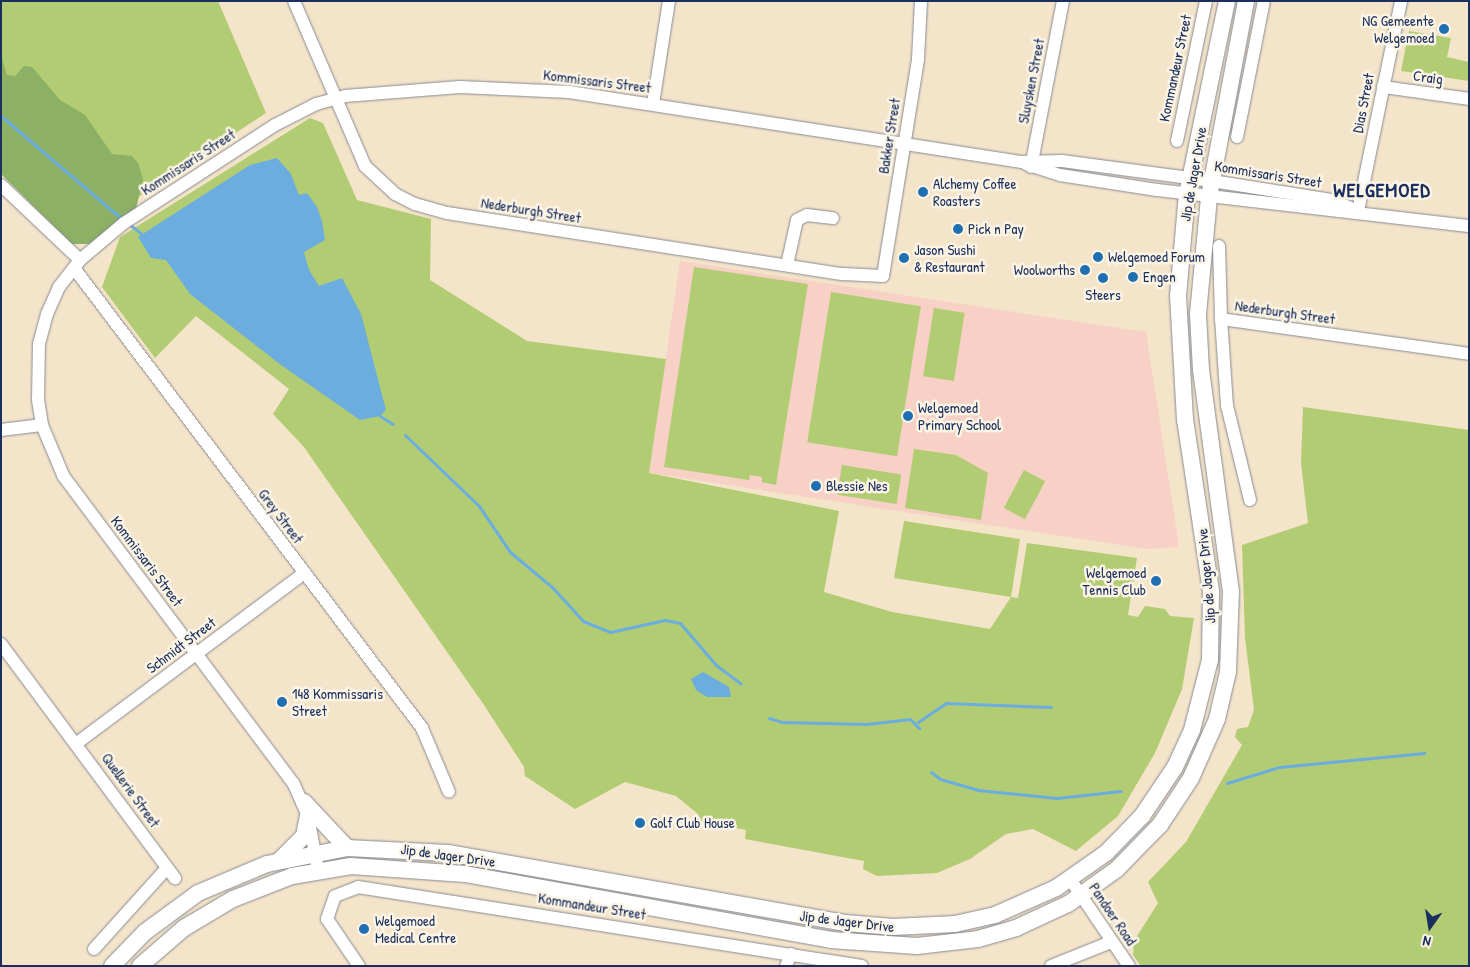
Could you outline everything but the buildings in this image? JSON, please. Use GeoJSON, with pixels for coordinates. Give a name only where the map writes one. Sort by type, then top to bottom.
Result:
{"type":"FeatureCollection","features":[{"type":"Feature","properties":{"kind":"main road","name":"Jip de Jager Drive"},"geometry":{"type":"LineString","coordinates":[[112,966],[145,932],[198,893],[280,860],[315,852],[347,848],[455,854],[877,927],[941,926],[979,919],[1025,904],[1070,879],[1106,853],[1142,816],[1186,744],[1210,660],[1209,568],[1181,371],[1178,296],[1189,187],[1227,1]]}},
{"type":"Feature","properties":{"kind":"main road","name":"Jip de Jager Drive"},"geometry":{"type":"LineString","coordinates":[[140,966],[184,928],[232,898],[318,870],[383,865],[424,868],[831,940],[898,946],[955,943],[997,934],[1081,896],[1145,843],[1180,797],[1201,758],[1228,672],[1231,592],[1209,436],[1198,314],[1211,189],[1246,1]]}},
{"type":"Feature","properties":{"kind":"main road"},"geometry":{"type":"LineString","coordinates":[[1209,436],[1207,471],[1219,551],[1209,568]]}},
{"type":"Feature","properties":{"kind":"main road"},"geometry":{"type":"LineString","coordinates":[[306,809],[347,848]]}},
{"type":"Feature","properties":{"kind":"main road"},"geometry":{"type":"LineString","coordinates":[[280,860],[304,836],[306,809]]}},
{"type":"Feature","properties":{"kind":"street","name":"Nederburgh Street"},"geometry":{"type":"LineString","coordinates":[[294,1],[333,98],[365,166],[395,194],[414,204],[447,213],[787,265],[883,276]]}},
{"type":"Feature","properties":{"kind":"street"},"geometry":{"type":"LineString","coordinates":[[653,104],[669,1]]}},
{"type":"Feature","properties":{"kind":"street","name":"Bakker Street"},"geometry":{"type":"LineString","coordinates":[[883,276],[918,59],[921,1]]}},
{"type":"Feature","properties":{"kind":"street","name":"Sluysken Street"},"geometry":{"type":"LineString","coordinates":[[1028,163],[1063,1]]}},
{"type":"Feature","properties":{"kind":"street","name":"Kommandeur Street"},"geometry":{"type":"LineString","coordinates":[[1177,141],[1206,1]]}},
{"type":"Feature","properties":{"kind":"street"},"geometry":{"type":"LineString","coordinates":[[1237,137],[1264,1]]}},
{"type":"Feature","properties":{"kind":"street","name":"Dias Street"},"geometry":{"type":"LineString","coordinates":[[1358,211],[1401,1]]}},
{"type":"Feature","properties":{"kind":"street","name":"Kommissaris Street"},"geometry":{"type":"LineString","coordinates":[[318,870],[306,809],[197,654],[74,491],[42,425],[39,344],[59,287],[77,264],[124,223],[267,130],[333,98],[460,86],[569,92],[1189,187],[1332,200],[1358,211],[1469,226]]}},
{"type":"Feature","properties":{"kind":"street","name":"Craig"},"geometry":{"type":"LineString","coordinates":[[1383,87],[1469,99]]}},
{"type":"Feature","properties":{"kind":"street","name":"Grey Street"},"geometry":{"type":"LineString","coordinates":[[1,185],[77,264],[304,573],[422,728],[448,792]]}},
{"type":"Feature","properties":{"kind":"street"},"geometry":{"type":"LineString","coordinates":[[787,265],[797,220],[807,215],[833,218]]}},
{"type":"Feature","properties":{"kind":"street"},"geometry":{"type":"LineString","coordinates":[[1220,246],[1220,319]]}},
{"type":"Feature","properties":{"kind":"street","name":"Nederburgh Street"},"geometry":{"type":"LineString","coordinates":[[1250,500],[1227,406],[1220,319],[1469,354]]}},
{"type":"Feature","properties":{"kind":"street"},"geometry":{"type":"LineString","coordinates":[[1,430],[42,425]]}},
{"type":"Feature","properties":{"kind":"street","name":"Schmidt Street"},"geometry":{"type":"LineString","coordinates":[[77,743],[304,573]]}},
{"type":"Feature","properties":{"kind":"street","name":"Quellerie Street"},"geometry":{"type":"LineString","coordinates":[[1,644],[77,743],[171,873],[94,949]]}},
{"type":"Feature","properties":{"kind":"street","name":"Pandoer Road"},"geometry":{"type":"LineString","coordinates":[[1070,879],[1129,966]]}},
{"type":"Feature","properties":{"kind":"street","name":"Kommandeur Street"},"geometry":{"type":"LineString","coordinates":[[359,966],[329,927],[327,912],[345,890],[380,888],[789,960],[862,966]]}},
{"type":"Feature","properties":{"kind":"street"},"geometry":{"type":"LineString","coordinates":[[1051,966],[1111,942]]}},
{"type":"Feature","properties":{"kind":"shaded area","name":"Welgemoed Primary School"},"geometry":{"type":"Polygon","coordinates":[[[680,261],[1146,332],[1179,547],[1146,549],[649,473],[680,261]]]}},
{"type":"Feature","properties":{"kind":"green space"},"geometry":{"type":"Polygon","coordinates":[[[1,1],[218,1],[266,113],[76,238],[1,168],[1,1]]]}},
{"type":"Feature","properties":{"kind":"green space"},"geometry":{"type":"Polygon","coordinates":[[[1409,31],[1451,38],[1447,57],[1469,62],[1469,81],[1401,71],[1409,31]]]}},
{"type":"Feature","properties":{"kind":"green space"},"geometry":{"type":"Polygon","coordinates":[[[1,55],[7,75],[15,76],[24,66],[32,67],[60,100],[85,115],[112,154],[132,156],[138,163],[143,179],[136,209],[89,244],[72,244],[1,174],[1,55]]]}},
{"type":"Feature","properties":{"kind":"green space"},"geometry":{"type":"Polygon","coordinates":[[[310,118],[323,123],[357,200],[431,219],[430,280],[527,341],[666,359],[649,473],[839,511],[824,592],[892,612],[990,629],[1011,597],[1018,598],[1027,543],[1137,558],[1128,615],[1138,617],[1145,606],[1165,609],[1170,616],[1194,618],[1182,689],[1155,753],[1118,816],[1076,851],[1033,829],[1006,834],[970,859],[937,873],[877,876],[863,869],[864,861],[745,839],[746,830],[726,826],[706,828],[698,814],[676,796],[625,782],[575,809],[525,776],[524,767],[484,705],[304,447],[273,414],[289,389],[196,316],[155,358],[102,287],[120,237],[310,118]]]}},
{"type":"Feature","properties":{"kind":"green space"},"geometry":{"type":"Polygon","coordinates":[[[694,267],[808,284],[776,485],[762,482],[762,477],[750,475],[749,480],[664,467],[694,267]]]}},
{"type":"Feature","properties":{"kind":"green space"},"geometry":{"type":"Polygon","coordinates":[[[831,292],[921,306],[897,456],[807,442],[831,292]]]}},
{"type":"Feature","properties":{"kind":"green space"},"geometry":{"type":"Polygon","coordinates":[[[934,308],[965,313],[954,381],[923,376],[934,308]]]}},
{"type":"Feature","properties":{"kind":"green space"},"geometry":{"type":"Polygon","coordinates":[[[1303,407],[1469,430],[1469,966],[1141,966],[1133,955],[1134,941],[1158,903],[1148,882],[1186,842],[1242,745],[1235,737],[1237,729],[1248,727],[1254,710],[1245,638],[1242,545],[1308,523],[1301,463],[1303,407]]]}},
{"type":"Feature","properties":{"kind":"green space"},"geometry":{"type":"Polygon","coordinates":[[[914,449],[956,455],[988,473],[981,520],[905,508],[914,449]]]}},
{"type":"Feature","properties":{"kind":"green space"},"geometry":{"type":"Polygon","coordinates":[[[842,465],[901,474],[897,504],[837,495],[842,465]]]}},
{"type":"Feature","properties":{"kind":"green space"},"geometry":{"type":"Polygon","coordinates":[[[1024,470],[1045,481],[1025,519],[1004,508],[1024,470]]]}},
{"type":"Feature","properties":{"kind":"green space"},"geometry":{"type":"Polygon","coordinates":[[[904,521],[1020,539],[1011,597],[894,578],[904,521]]]}},
{"type":"Feature","properties":{"kind":"water"},"geometry":{"type":"Polygon","coordinates":[[[277,158],[291,174],[299,195],[307,193],[317,207],[322,221],[325,240],[304,252],[309,270],[319,286],[342,278],[361,314],[386,410],[380,416],[360,420],[281,365],[190,294],[166,260],[151,258],[138,237],[250,165],[277,158]]]}},
{"type":"Feature","properties":{"kind":"water"},"geometry":{"type":"Polygon","coordinates":[[[703,672],[729,687],[731,697],[707,697],[696,690],[691,679],[703,672]]]}},
{"type":"Feature","properties":{"kind":"waterway"},"geometry":{"type":"LineString","coordinates":[[1,116],[122,219]]}},
{"type":"Feature","properties":{"kind":"waterway"},"geometry":{"type":"LineString","coordinates":[[129,224],[142,234]]}},
{"type":"Feature","properties":{"kind":"waterway"},"geometry":{"type":"LineString","coordinates":[[380,416],[393,424]]}},
{"type":"Feature","properties":{"kind":"waterway"},"geometry":{"type":"LineString","coordinates":[[405,435],[479,506],[510,552],[553,588],[583,621],[610,632],[665,620],[680,623],[716,665],[741,684]]}},
{"type":"Feature","properties":{"kind":"waterway"},"geometry":{"type":"LineString","coordinates":[[918,722],[946,703],[1051,707]]}},
{"type":"Feature","properties":{"kind":"waterway"},"geometry":{"type":"LineString","coordinates":[[769,718],[782,722],[867,724],[910,719],[919,728]]}},
{"type":"Feature","properties":{"kind":"waterway"},"geometry":{"type":"LineString","coordinates":[[1227,783],[1279,767],[1424,753]]}},
{"type":"Feature","properties":{"kind":"waterway"},"geometry":{"type":"LineString","coordinates":[[931,772],[940,779],[978,790],[1057,798],[1121,791]]}},
{"type":"Feature","properties":{"kind":"place","name":"NG Gemeente Welgemoed"},"geometry":{"type":"Point","coordinates":[1444,29]}},
{"type":"Feature","properties":{"kind":"place","name":"Alchemy Coffee Roasters"},"geometry":{"type":"Point","coordinates":[923,192]}},
{"type":"Feature","properties":{"kind":"place","name":"Pick n Pay"},"geometry":{"type":"Point","coordinates":[958,229]}},
{"type":"Feature","properties":{"kind":"place","name":"Welgemoed Forum"},"geometry":{"type":"Point","coordinates":[1098,257]}},
{"type":"Feature","properties":{"kind":"place","name":"Jason Sushi & Restaurant"},"geometry":{"type":"Point","coordinates":[904,258]}},
{"type":"Feature","properties":{"kind":"place","name":"Woolworths"},"geometry":{"type":"Point","coordinates":[1085,270]}},
{"type":"Feature","properties":{"kind":"place","name":"Engen"},"geometry":{"type":"Point","coordinates":[1133,277]}},
{"type":"Feature","properties":{"kind":"place","name":"Steers"},"geometry":{"type":"Point","coordinates":[1103,278]}},
{"type":"Feature","properties":{"kind":"place","name":"Welgemoed Primary School"},"geometry":{"type":"Point","coordinates":[908,416]}},
{"type":"Feature","properties":{"kind":"place","name":"Blessie Nes"},"geometry":{"type":"Point","coordinates":[816,486]}},
{"type":"Feature","properties":{"kind":"place","name":"Welgemoed Tennis Club"},"geometry":{"type":"Point","coordinates":[1156,581]}},
{"type":"Feature","properties":{"kind":"place","name":"148 Kommissaris Street"},"geometry":{"type":"Point","coordinates":[282,702]}},
{"type":"Feature","properties":{"kind":"place","name":"Golf Club House"},"geometry":{"type":"Point","coordinates":[640,823]}},
{"type":"Feature","properties":{"kind":"place","name":"Welgemoed Medical Centre"},"geometry":{"type":"Point","coordinates":[364,929]}},
{"type":"Feature","properties":{"kind":"district","name":"WELGEMOED"},"geometry":{"type":"Point","coordinates":[1382,189]}}]}
